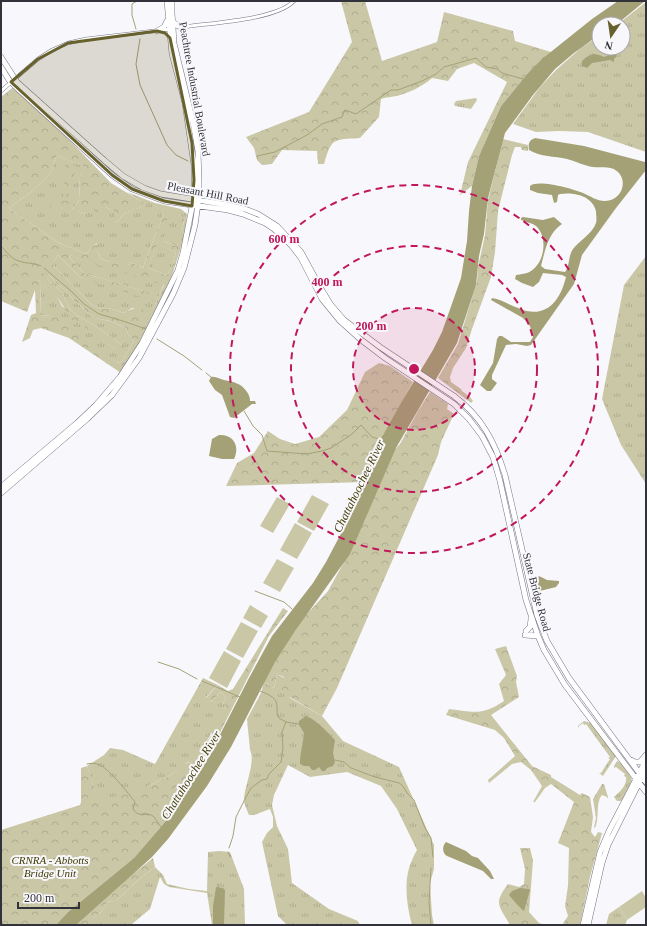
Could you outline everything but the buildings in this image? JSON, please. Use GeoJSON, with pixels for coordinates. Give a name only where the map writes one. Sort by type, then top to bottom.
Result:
{"type":"FeatureCollection","features":[{"type":"Feature","properties":{"kind":"highway","name":"Peachtree Industrial Boulevard"},"geometry":{"type":"LineString","coordinates":[[1,487],[77,423],[96,405],[129,364],[142,343],[176,277],[195,206],[199,181],[197,143],[188,95],[171,29],[167,1]]}},
{"type":"Feature","properties":{"kind":"highway","name":"Peachtree Industrial Boulevard"},"geometry":{"type":"LineString","coordinates":[[170,20],[172,1]]}},
{"type":"Feature","properties":{"kind":"highway"},"geometry":{"type":"LineString","coordinates":[[157,30],[166,26],[170,20],[178,26],[183,27]]}},
{"type":"Feature","properties":{"kind":"highway","name":"Peachtree Industrial Boulevard"},"geometry":{"type":"LineString","coordinates":[[171,29],[170,38],[172,54],[185,103],[192,143],[196,200]]}},
{"type":"Feature","properties":{"kind":"highway"},"geometry":{"type":"LineString","coordinates":[[157,30],[166,33],[170,38]]}},
{"type":"Feature","properties":{"kind":"highway","name":"Pleasant Hill Road"},"geometry":{"type":"LineString","coordinates":[[1,57],[13,80],[123,176],[144,188],[155,192],[245,209],[277,226],[301,252],[320,287],[344,320],[380,347],[439,386]]}},
{"type":"Feature","properties":{"kind":"highway","name":"Pleasant Hill Road"},"geometry":{"type":"LineString","coordinates":[[1,66],[13,80],[119,181],[132,189],[152,198],[228,210],[243,214],[274,229],[291,245],[301,258],[322,299],[340,321],[360,339],[410,375],[434,390]]}},
{"type":"Feature","properties":{"kind":"highway","name":"Peachtree Industrial Boulevard"},"geometry":{"type":"LineString","coordinates":[[1,493],[95,412],[112,395],[132,369],[152,334],[181,276],[193,236],[195,206]]}},
{"type":"Feature","properties":{"kind":"highway"},"geometry":{"type":"LineString","coordinates":[[322,299],[340,319],[344,320]]}},
{"type":"Feature","properties":{"kind":"highway","name":"State Bridge Road"},"geometry":{"type":"LineString","coordinates":[[439,386],[464,404],[483,425],[492,440],[505,475],[538,614],[547,641],[569,678],[646,782]]}},
{"type":"Feature","properties":{"kind":"highway","name":"State Bridge Road"},"geometry":{"type":"LineString","coordinates":[[434,390],[454,404],[469,419],[482,436],[493,457],[500,481],[531,618],[551,664],[646,793]]}},
{"type":"Feature","properties":{"kind":"highway"},"geometry":{"type":"LineString","coordinates":[[531,618],[531,625],[526,633],[538,636]]}},
{"type":"Feature","properties":{"kind":"highway"},"geometry":{"type":"LineString","coordinates":[[629,759],[635,762],[640,762],[646,755]]}},
{"type":"Feature","properties":{"kind":"highway"},"geometry":{"type":"LineString","coordinates":[[583,925],[600,852],[608,831],[641,774],[646,760]]}},
{"type":"Feature","properties":{"kind":"highway"},"geometry":{"type":"LineString","coordinates":[[641,774],[646,769]]}},
{"type":"Feature","properties":{"kind":"highway"},"geometry":{"type":"LineString","coordinates":[[588,925],[602,863],[608,846],[631,799],[637,781]]}},
{"type":"Feature","properties":{"kind":"highway"},"geometry":{"type":"LineString","coordinates":[[631,799],[638,793],[646,793]]}},
{"type":"Feature","properties":{"kind":"street"},"geometry":{"type":"LineString","coordinates":[[1,91],[45,54],[77,40],[222,22],[280,11],[294,1]]}},
{"type":"Feature","properties":{"kind":"highlighted area"},"geometry":{"type":"Polygon","coordinates":[[[157,31],[165,33],[170,38],[192,143],[194,180],[192,206],[164,201],[132,189],[112,175],[11,82],[38,59],[68,43],[157,31]]]}},
{"type":"Feature","properties":{"kind":"green space"},"geometry":{"type":"Polygon","coordinates":[[[341,1],[365,1],[382,61],[437,42],[444,12],[513,31],[515,41],[551,52],[527,74],[501,106],[479,156],[472,186],[460,195],[468,162],[507,82],[474,63],[457,69],[448,81],[432,78],[411,91],[397,96],[381,99],[379,117],[360,138],[339,140],[332,144],[324,164],[318,164],[317,151],[282,150],[272,164],[262,165],[257,160],[254,148],[246,137],[309,112],[352,42],[341,1]]]}},
{"type":"Feature","properties":{"kind":"green space"},"geometry":{"type":"Polygon","coordinates":[[[646,2],[646,152],[588,132],[536,132],[513,124],[540,87],[556,70],[591,41],[591,56],[631,56],[631,16],[628,16],[646,2]]]}},
{"type":"Feature","properties":{"kind":"green space"},"geometry":{"type":"Polygon","coordinates":[[[12,88],[15,88],[47,117],[111,183],[147,205],[125,213],[118,221],[114,222],[114,211],[105,207],[99,213],[88,207],[85,214],[73,209],[79,200],[80,176],[86,167],[57,156],[50,173],[46,178],[31,192],[9,208],[57,242],[86,254],[98,243],[97,250],[101,259],[110,262],[111,257],[115,258],[115,263],[117,264],[123,260],[128,265],[130,262],[143,268],[161,220],[163,207],[171,210],[148,268],[167,275],[172,266],[176,252],[159,245],[160,242],[163,241],[177,246],[182,219],[185,215],[182,231],[185,235],[169,285],[139,343],[121,373],[69,338],[41,328],[33,330],[30,338],[22,342],[31,315],[36,313],[35,290],[27,312],[1,301],[1,97],[12,88]],[[58,255],[52,264],[92,305],[101,309],[109,308],[124,313],[131,309],[138,308],[151,313],[164,285],[75,258],[71,255],[69,257],[84,273],[157,295],[153,301],[80,277],[58,255]],[[41,270],[50,282],[62,292],[69,308],[78,316],[97,327],[122,345],[124,348],[121,350],[116,350],[73,320],[57,297],[38,280],[41,284],[40,315],[51,316],[63,320],[118,363],[122,361],[134,341],[128,334],[126,328],[90,315],[74,301],[66,290],[59,286],[49,275],[41,270]]]}},
{"type":"Feature","properties":{"kind":"green space"},"geometry":{"type":"Polygon","coordinates":[[[476,98],[477,100],[471,109],[455,106],[454,104],[456,101],[476,98]]]}},
{"type":"Feature","properties":{"kind":"green space"},"geometry":{"type":"Polygon","coordinates":[[[503,139],[528,145],[528,151],[522,150],[521,147],[515,147],[512,155],[498,211],[495,252],[491,277],[466,348],[453,368],[450,377],[451,382],[470,397],[473,401],[471,403],[438,378],[458,344],[477,281],[478,267],[485,235],[488,200],[503,139]]]}},
{"type":"Feature","properties":{"kind":"green space"},"geometry":{"type":"Polygon","coordinates":[[[57,156],[87,167],[80,176],[79,200],[73,209],[85,214],[87,207],[105,207],[114,211],[114,222],[118,221],[125,213],[146,205],[127,192],[155,203],[181,209],[187,214],[185,235],[182,231],[185,216],[177,246],[163,241],[160,245],[176,252],[172,266],[167,275],[148,268],[170,210],[163,208],[161,221],[143,268],[130,262],[128,265],[117,264],[115,263],[115,258],[110,262],[101,259],[97,250],[97,243],[86,254],[57,242],[9,208],[31,192],[46,178],[51,171],[57,156]]]}},
{"type":"Feature","properties":{"kind":"green space"},"geometry":{"type":"Polygon","coordinates":[[[70,163],[75,166],[74,180],[71,183],[65,199],[63,197],[65,185],[61,177],[64,166],[70,163]]]}},
{"type":"Feature","properties":{"kind":"green space"},"geometry":{"type":"Polygon","coordinates":[[[52,199],[67,201],[72,204],[69,208],[59,211],[49,205],[52,199]]]}},
{"type":"Feature","properties":{"kind":"green space"},"geometry":{"type":"Polygon","coordinates":[[[58,255],[80,277],[156,295],[84,273],[69,257],[71,255],[76,258],[164,284],[151,314],[132,308],[124,313],[109,308],[101,309],[92,305],[52,264],[58,255]]]}},
{"type":"Feature","properties":{"kind":"green space"},"geometry":{"type":"Polygon","coordinates":[[[646,256],[646,484],[621,445],[602,399],[624,285],[646,256]]]}},
{"type":"Feature","properties":{"kind":"green space"},"geometry":{"type":"Polygon","coordinates":[[[41,269],[59,286],[66,290],[74,301],[90,315],[126,328],[128,334],[134,341],[122,361],[118,363],[51,316],[40,315],[41,284],[37,281],[38,280],[57,296],[62,306],[82,324],[116,350],[122,345],[97,327],[78,316],[69,308],[62,292],[50,282],[41,269]]]}},
{"type":"Feature","properties":{"kind":"green space"},"geometry":{"type":"Polygon","coordinates":[[[379,363],[390,366],[413,382],[367,472],[364,482],[226,486],[237,463],[254,453],[268,431],[280,439],[295,444],[319,437],[347,410],[365,372],[379,363]]]}},
{"type":"Feature","properties":{"kind":"green space"},"geometry":{"type":"Polygon","coordinates":[[[430,392],[448,404],[447,409],[454,414],[441,442],[438,455],[337,688],[322,716],[281,692],[285,678],[282,676],[277,675],[274,688],[264,682],[271,663],[306,615],[328,591],[344,562],[388,457],[400,444],[430,392]]]}},
{"type":"Feature","properties":{"kind":"green space"},"geometry":{"type":"Polygon","coordinates":[[[312,495],[329,504],[314,531],[297,522],[312,495]]]}},
{"type":"Feature","properties":{"kind":"green space"},"geometry":{"type":"Polygon","coordinates":[[[277,497],[290,504],[273,533],[260,526],[277,497]]]}},
{"type":"Feature","properties":{"kind":"green space"},"geometry":{"type":"Polygon","coordinates":[[[295,523],[312,533],[297,559],[280,550],[295,523]]]}},
{"type":"Feature","properties":{"kind":"green space"},"geometry":{"type":"Polygon","coordinates":[[[277,559],[294,568],[280,592],[263,583],[277,559]]]}},
{"type":"Feature","properties":{"kind":"green space"},"geometry":{"type":"Polygon","coordinates":[[[250,605],[268,616],[261,628],[243,618],[250,605]]]}},
{"type":"Feature","properties":{"kind":"green space","name":"CRNRA - Abbotts Bridge Unit"},"geometry":{"type":"Polygon","coordinates":[[[283,608],[288,611],[269,636],[205,762],[171,815],[134,858],[68,912],[56,925],[1,925],[1,830],[80,805],[81,768],[87,766],[99,801],[149,786],[180,770],[182,765],[190,762],[195,765],[199,763],[199,759],[204,752],[205,744],[212,734],[212,729],[226,708],[223,703],[226,698],[221,692],[211,702],[206,698],[218,685],[228,691],[233,689],[283,608]]]}},
{"type":"Feature","properties":{"kind":"green space"},"geometry":{"type":"Polygon","coordinates":[[[241,622],[258,631],[243,658],[226,649],[241,622]]]}},
{"type":"Feature","properties":{"kind":"green space"},"geometry":{"type":"Polygon","coordinates":[[[506,646],[517,676],[516,682],[519,697],[491,715],[532,766],[551,775],[551,777],[580,795],[582,793],[590,797],[593,817],[591,832],[595,837],[598,832],[602,833],[590,877],[580,925],[562,925],[568,916],[565,906],[568,886],[569,848],[558,843],[574,802],[551,784],[545,788],[535,802],[533,802],[542,786],[531,770],[521,762],[512,764],[489,783],[488,780],[515,756],[504,738],[495,730],[446,715],[449,709],[478,712],[490,709],[504,701],[499,684],[506,675],[495,649],[506,646]]]}},
{"type":"Feature","properties":{"kind":"green space"},"geometry":{"type":"Polygon","coordinates":[[[224,651],[241,661],[227,688],[209,678],[224,651]]]}},
{"type":"Feature","properties":{"kind":"green space"},"geometry":{"type":"Polygon","coordinates":[[[277,675],[285,678],[290,698],[322,716],[343,741],[399,767],[434,845],[434,869],[430,883],[434,925],[412,925],[406,889],[407,875],[417,850],[397,809],[381,786],[347,772],[310,777],[288,765],[274,795],[272,805],[277,826],[288,849],[292,883],[329,909],[358,921],[360,925],[287,925],[278,916],[262,842],[267,833],[273,827],[273,817],[270,809],[254,815],[249,815],[244,800],[252,761],[247,719],[261,693],[264,682],[274,688],[277,675]]]}},
{"type":"Feature","properties":{"kind":"green space"},"geometry":{"type":"Polygon","coordinates":[[[203,678],[218,685],[206,697],[211,702],[221,692],[226,698],[223,703],[226,708],[205,744],[204,752],[199,759],[199,763],[195,766],[190,762],[186,763],[181,770],[141,790],[127,794],[104,809],[98,800],[87,766],[104,755],[110,748],[123,750],[155,764],[203,678]]]}},
{"type":"Feature","properties":{"kind":"green space"},"geometry":{"type":"Polygon","coordinates":[[[584,721],[591,723],[616,756],[603,776],[599,773],[601,773],[610,759],[608,758],[610,757],[586,724],[584,725],[583,723],[579,726],[579,728],[578,726],[584,721]]]}},
{"type":"Feature","properties":{"kind":"green space"},"geometry":{"type":"Polygon","coordinates":[[[617,761],[626,769],[632,780],[623,800],[620,801],[617,801],[614,797],[624,786],[626,777],[624,776],[625,774],[616,767],[614,768],[617,761]]]}},
{"type":"Feature","properties":{"kind":"green space"},"geometry":{"type":"Polygon","coordinates":[[[602,784],[604,784],[608,797],[607,799],[607,797],[602,795],[600,798],[595,828],[596,818],[593,799],[602,784]]]}},
{"type":"Feature","properties":{"kind":"green space"},"geometry":{"type":"Polygon","coordinates":[[[520,848],[530,848],[533,861],[529,912],[539,923],[545,925],[510,925],[499,904],[500,896],[508,884],[519,887],[524,884],[525,869],[520,848]]]}},
{"type":"Feature","properties":{"kind":"green space"},"geometry":{"type":"Polygon","coordinates":[[[208,852],[230,852],[244,889],[245,925],[212,925],[207,893],[169,887],[164,884],[160,877],[150,909],[131,925],[91,925],[90,920],[101,912],[108,902],[116,901],[139,879],[155,867],[163,875],[167,884],[207,891],[208,852]]]}},
{"type":"Feature","properties":{"kind":"green space"},"geometry":{"type":"Polygon","coordinates":[[[153,858],[155,867],[139,879],[116,901],[108,902],[101,912],[91,920],[91,925],[76,925],[101,899],[153,858]]]}},
{"type":"Feature","properties":{"kind":"green space"},"geometry":{"type":"Polygon","coordinates":[[[642,891],[646,898],[646,907],[627,920],[619,907],[642,891]]]}},
{"type":"Feature","properties":{"kind":"green space"},"geometry":{"type":"Polygon","coordinates":[[[619,907],[627,920],[625,925],[606,925],[609,914],[619,907]]]}},
{"type":"Feature","properties":{"kind":"shaded area"},"geometry":{"type":"Polygon","coordinates":[[[618,1],[645,1],[627,16],[596,16],[618,1]]]}},
{"type":"Feature","properties":{"kind":"shaded area"},"geometry":{"type":"Polygon","coordinates":[[[591,20],[591,41],[555,69],[533,95],[505,133],[488,198],[476,285],[457,343],[396,448],[350,554],[295,631],[275,662],[231,747],[207,786],[168,839],[152,857],[76,925],[56,925],[68,912],[134,858],[171,815],[206,762],[272,636],[313,583],[326,562],[345,526],[381,439],[442,332],[461,278],[467,241],[472,186],[479,156],[501,106],[527,74],[542,59],[591,20]]]}},
{"type":"Feature","properties":{"kind":"shaded area"},"geometry":{"type":"Polygon","coordinates":[[[588,56],[617,56],[614,59],[614,62],[610,60],[592,63],[587,68],[582,66],[582,61],[588,56]]]}},
{"type":"Feature","properties":{"kind":"shaded area"},"geometry":{"type":"Polygon","coordinates":[[[535,138],[584,146],[645,162],[646,170],[582,255],[574,284],[531,345],[506,345],[492,375],[492,379],[497,383],[491,391],[487,391],[480,385],[493,363],[497,339],[499,336],[502,336],[511,342],[530,342],[533,337],[530,326],[523,318],[491,300],[492,298],[515,307],[536,312],[550,306],[555,301],[560,294],[566,277],[562,275],[543,273],[539,282],[533,287],[515,279],[516,275],[528,273],[536,267],[542,256],[543,249],[540,231],[536,226],[521,220],[521,218],[543,220],[554,217],[562,224],[550,237],[541,266],[545,269],[565,272],[573,249],[589,234],[596,222],[596,211],[594,206],[591,201],[586,198],[576,194],[560,194],[558,195],[557,202],[554,203],[552,195],[530,190],[530,186],[534,184],[556,185],[605,201],[615,198],[618,195],[621,191],[623,182],[622,177],[616,170],[607,167],[590,166],[567,159],[538,154],[529,150],[529,142],[535,138]]]}},
{"type":"Feature","properties":{"kind":"shaded area"},"geometry":{"type":"Polygon","coordinates":[[[211,377],[216,377],[240,385],[248,393],[250,401],[255,401],[256,404],[252,404],[234,418],[230,417],[222,395],[215,390],[209,381],[211,377]]]}},
{"type":"Feature","properties":{"kind":"shaded area"},"geometry":{"type":"Polygon","coordinates":[[[219,435],[229,437],[234,442],[236,446],[236,454],[234,459],[222,459],[209,456],[212,439],[219,435]]]}},
{"type":"Feature","properties":{"kind":"shaded area"},"geometry":{"type":"Polygon","coordinates":[[[539,576],[547,580],[559,581],[559,583],[556,587],[540,591],[537,589],[536,580],[539,576]]]}},
{"type":"Feature","properties":{"kind":"shaded area"},"geometry":{"type":"Polygon","coordinates":[[[306,716],[318,723],[335,740],[333,753],[335,762],[333,766],[327,768],[325,771],[322,771],[319,767],[312,770],[309,766],[300,764],[304,733],[299,725],[299,721],[306,716]]]}},
{"type":"Feature","properties":{"kind":"shaded area"},"geometry":{"type":"Polygon","coordinates":[[[446,842],[478,858],[490,871],[494,879],[491,879],[483,871],[447,856],[443,849],[446,842]]]}},
{"type":"Feature","properties":{"kind":"shaded area"},"geometry":{"type":"Polygon","coordinates":[[[216,887],[223,888],[225,890],[224,925],[213,925],[213,906],[216,887]]]}},
{"type":"Feature","properties":{"kind":"shaded area"},"geometry":{"type":"Polygon","coordinates":[[[520,888],[530,890],[524,911],[509,895],[512,891],[520,888]]]}},
{"type":"Feature","properties":{"kind":"waterway"},"geometry":{"type":"LineString","coordinates":[[136,29],[132,15],[132,4],[137,1]]}},
{"type":"Feature","properties":{"kind":"waterway"},"geometry":{"type":"LineString","coordinates":[[140,39],[136,64],[140,85],[167,145],[176,155],[188,161]]}},
{"type":"Feature","properties":{"kind":"waterway"},"geometry":{"type":"LineString","coordinates":[[257,156],[275,152],[307,135],[322,124],[342,117],[345,110],[356,114],[391,90],[398,90],[422,81],[436,74],[444,67],[476,58],[486,67],[497,69],[502,73],[523,79]]}},
{"type":"Feature","properties":{"kind":"waterway"},"geometry":{"type":"LineString","coordinates":[[1,246],[11,257],[16,260],[41,266]]}},
{"type":"Feature","properties":{"kind":"waterway"},"geometry":{"type":"LineString","coordinates":[[44,268],[84,304],[99,314],[146,329]]}},
{"type":"Feature","properties":{"kind":"waterway"},"geometry":{"type":"LineString","coordinates":[[157,339],[184,356],[202,370]]}},
{"type":"Feature","properties":{"kind":"waterway"},"geometry":{"type":"LineString","coordinates":[[206,373],[211,377]]}},
{"type":"Feature","properties":{"kind":"waterway","name":"Chattahoochee River"},"geometry":{"type":"LineString","coordinates":[[244,411],[253,426],[262,435],[267,451],[307,454],[322,451],[331,448],[352,434],[361,425],[372,437],[382,440]]}},
{"type":"Feature","properties":{"kind":"waterway"},"geometry":{"type":"LineString","coordinates":[[255,591],[284,602],[292,609]]}},
{"type":"Feature","properties":{"kind":"waterway"},"geometry":{"type":"LineString","coordinates":[[158,662],[179,669],[197,679]]}},
{"type":"Feature","properties":{"kind":"waterway"},"geometry":{"type":"LineString","coordinates":[[202,681],[240,697]]}},
{"type":"Feature","properties":{"kind":"waterway"},"geometry":{"type":"LineString","coordinates":[[260,691],[270,695],[274,699],[277,705],[277,714],[279,718],[286,722],[299,724]]}},
{"type":"Feature","properties":{"kind":"waterway"},"geometry":{"type":"LineString","coordinates":[[229,848],[233,836],[236,817],[251,788],[262,780],[267,779],[269,774],[281,762],[283,748],[282,732],[286,722]]}},
{"type":"Feature","properties":{"kind":"waterway"},"geometry":{"type":"LineString","coordinates":[[335,760],[344,762],[351,768],[375,777],[399,783],[403,786],[414,800],[425,828],[431,838],[433,857]]}},
{"type":"Feature","properties":{"kind":"waterway","name":"Chattahoochee River"},"geometry":{"type":"LineString","coordinates":[[87,764],[92,763],[104,767],[119,782],[135,802],[133,809],[135,812],[138,814],[148,814],[153,816],[161,827]]}},
{"type":"Feature","properties":{"kind":"waterway"},"geometry":{"type":"LineString","coordinates":[[228,852],[230,857]]}},
{"type":"Feature","properties":{"kind":"waterway"},"geometry":{"type":"LineString","coordinates":[[431,868],[429,902],[431,925]]}},
{"type":"Feature","properties":{"kind":"waterway"},"geometry":{"type":"LineString","coordinates":[[1,921],[3,925]]}}]}
